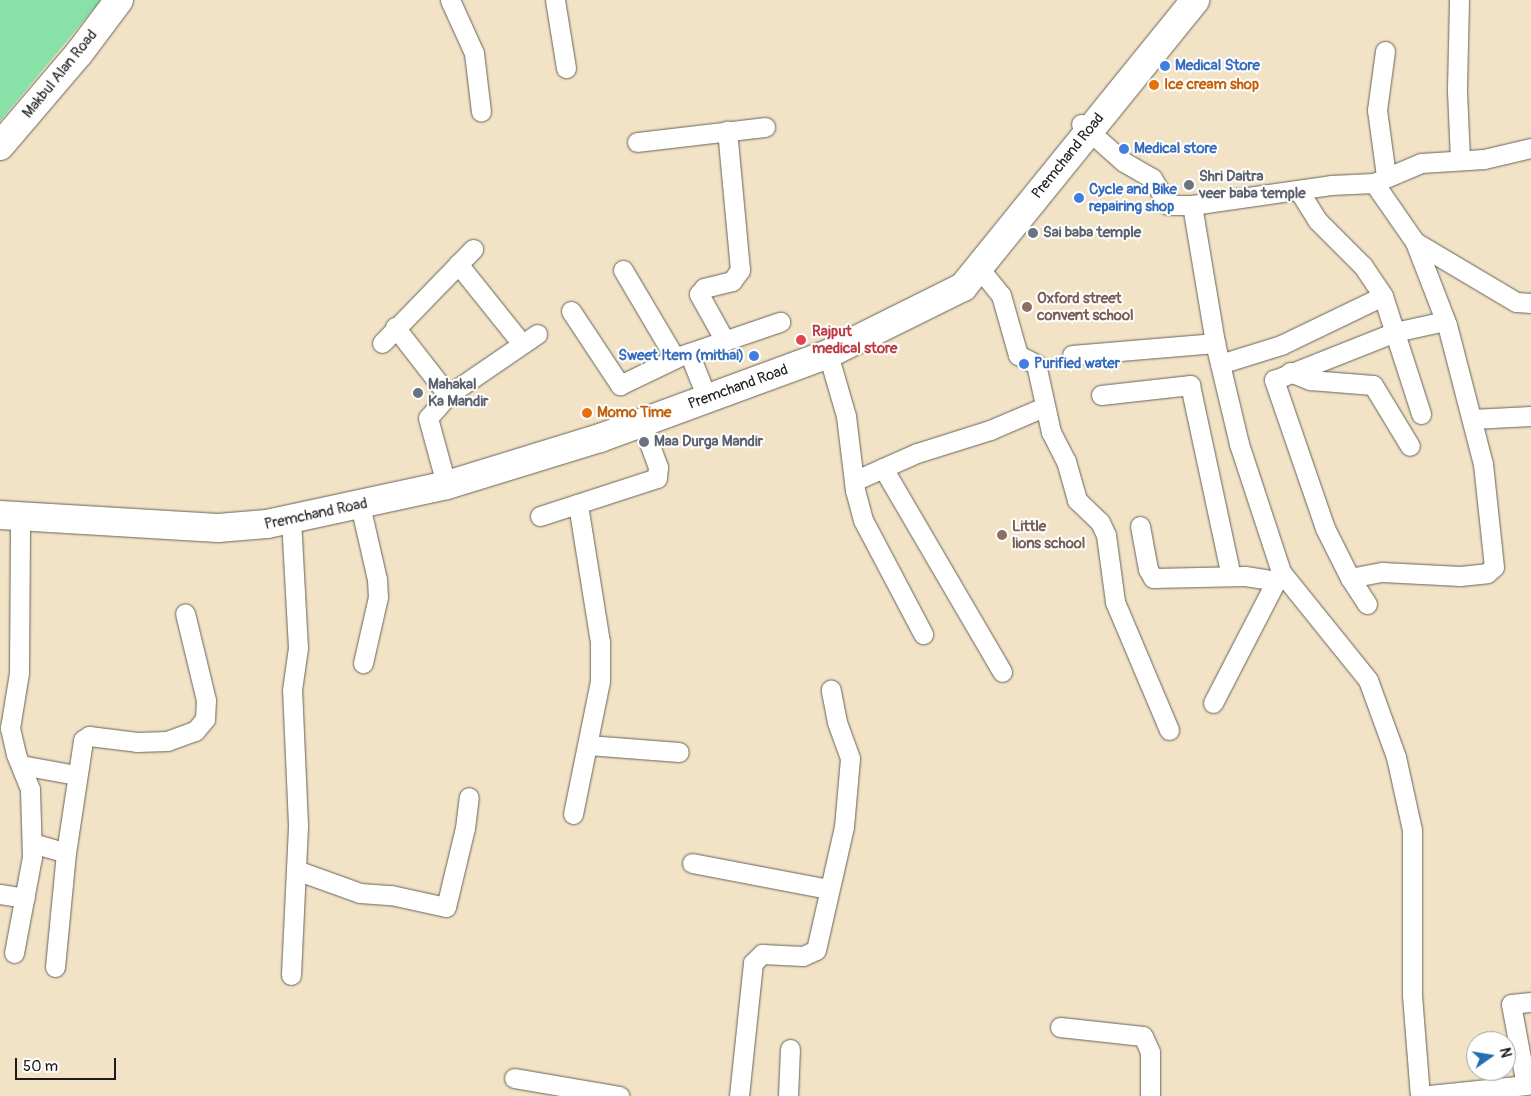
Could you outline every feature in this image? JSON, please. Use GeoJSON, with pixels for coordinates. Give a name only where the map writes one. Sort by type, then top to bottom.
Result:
{"type":"FeatureCollection","features":[{"type":"Feature","properties":{"kind":"highway","name":"Makbul Alan Road"},"geometry":{"type":"LineString","coordinates":[[0,146],[103,0]]}},
{"type":"Feature","properties":{"kind":"highway","name":"Makbul Alan Road"},"geometry":{"type":"LineString","coordinates":[[0,123],[36,93],[119,0]]}},
{"type":"Feature","properties":{"kind":"highway","name":"Premchand Road"},"geometry":{"type":"LineString","coordinates":[[7,510],[218,528],[267,524],[447,485],[600,438],[631,424],[828,354],[934,304],[963,287],[1182,0]]}},
{"type":"Feature","properties":{"kind":"highway","name":"Premchand Road"},"geometry":{"type":"LineString","coordinates":[[934,304],[1195,0]]}},
{"type":"Feature","properties":{"kind":"highway","name":"Premchand Road"},"geometry":{"type":"LineString","coordinates":[[7,510],[242,513],[443,473],[594,428],[631,424]]}},
{"type":"Feature","properties":{"kind":"street"},"geometry":{"type":"LineString","coordinates":[[450,0],[474,53],[481,112]]}},
{"type":"Feature","properties":{"kind":"street"},"geometry":{"type":"LineString","coordinates":[[555,0],[566,68]]}},
{"type":"Feature","properties":{"kind":"street"},"geometry":{"type":"LineString","coordinates":[[1459,0],[1457,91],[1460,160]]}},
{"type":"Feature","properties":{"kind":"street"},"geometry":{"type":"LineString","coordinates":[[1350,578],[1382,572],[1460,576],[1492,570],[1488,488],[1472,419],[1445,321],[1415,242],[1380,179],[1377,110],[1385,51]]}},
{"type":"Feature","properties":{"kind":"street"},"geometry":{"type":"LineString","coordinates":[[637,142],[765,127]]}},
{"type":"Feature","properties":{"kind":"street"},"geometry":{"type":"LineString","coordinates":[[1085,127],[1124,162],[1152,178],[1168,205],[1192,204],[1299,191],[1380,179],[1421,163],[1460,160],[1531,148]]}},
{"type":"Feature","properties":{"kind":"street"},"geometry":{"type":"LineString","coordinates":[[725,341],[699,294],[704,288],[732,280],[740,270],[727,132]]}},
{"type":"Feature","properties":{"kind":"street"},"geometry":{"type":"LineString","coordinates":[[1299,191],[1316,220],[1363,266],[1383,296],[1421,414]]}},
{"type":"Feature","properties":{"kind":"street"},"geometry":{"type":"LineString","coordinates":[[1192,204],[1220,364],[1239,444],[1278,576],[1368,680],[1396,757],[1412,830],[1412,995],[1420,1096],[1526,1084],[1511,1004],[1531,1002]]}},
{"type":"Feature","properties":{"kind":"street"},"geometry":{"type":"LineString","coordinates":[[1415,242],[1516,302],[1531,303]]}},
{"type":"Feature","properties":{"kind":"street"},"geometry":{"type":"LineString","coordinates":[[382,343],[395,327],[473,249]]}},
{"type":"Feature","properties":{"kind":"street"},"geometry":{"type":"LineString","coordinates":[[443,473],[428,418],[448,395],[529,339],[458,264]]}},
{"type":"Feature","properties":{"kind":"street"},"geometry":{"type":"LineString","coordinates":[[979,268],[1001,295],[1018,355],[1036,364],[1044,407],[1077,500],[1100,522],[1106,535],[1115,602],[1168,730]]}},
{"type":"Feature","properties":{"kind":"street"},"geometry":{"type":"LineString","coordinates":[[623,270],[682,356],[707,398]]}},
{"type":"Feature","properties":{"kind":"street"},"geometry":{"type":"LineString","coordinates":[[1220,364],[1281,345],[1383,296]]}},
{"type":"Feature","properties":{"kind":"street"},"geometry":{"type":"LineString","coordinates":[[571,310],[620,385],[682,356],[780,322]]}},
{"type":"Feature","properties":{"kind":"street"},"geometry":{"type":"LineString","coordinates":[[1368,604],[1350,578],[1316,506],[1275,387],[1276,377],[1395,332],[1445,321]]}},
{"type":"Feature","properties":{"kind":"street"},"geometry":{"type":"LineString","coordinates":[[395,327],[448,395]]}},
{"type":"Feature","properties":{"kind":"street"},"geometry":{"type":"LineString","coordinates":[[1072,355],[1215,342]]}},
{"type":"Feature","properties":{"kind":"street"},"geometry":{"type":"LineString","coordinates":[[828,354],[846,416],[858,506],[869,536],[923,634]]}},
{"type":"Feature","properties":{"kind":"street"},"geometry":{"type":"LineString","coordinates":[[1290,372],[1310,380],[1373,385],[1410,446]]}},
{"type":"Feature","properties":{"kind":"street"},"geometry":{"type":"LineString","coordinates":[[1101,395],[1190,385],[1231,576]]}},
{"type":"Feature","properties":{"kind":"street"},"geometry":{"type":"LineString","coordinates":[[854,481],[917,453],[990,430],[1044,407]]}},
{"type":"Feature","properties":{"kind":"street"},"geometry":{"type":"LineString","coordinates":[[1472,419],[1531,416]]}},
{"type":"Feature","properties":{"kind":"street"},"geometry":{"type":"LineString","coordinates":[[540,516],[657,478],[658,467],[631,424]]}},
{"type":"Feature","properties":{"kind":"street"},"geometry":{"type":"LineString","coordinates":[[883,468],[1002,672]]}},
{"type":"Feature","properties":{"kind":"street"},"geometry":{"type":"LineString","coordinates":[[573,814],[600,682],[600,642],[578,504]]}},
{"type":"Feature","properties":{"kind":"street"},"geometry":{"type":"LineString","coordinates":[[360,505],[377,580],[378,597],[363,663]]}},
{"type":"Feature","properties":{"kind":"street"},"geometry":{"type":"LineString","coordinates":[[7,510],[19,674],[5,722],[30,789],[32,843],[25,898],[14,953]]}},
{"type":"Feature","properties":{"kind":"street"},"geometry":{"type":"LineString","coordinates":[[290,975],[298,825],[292,690],[298,648],[291,519]]}},
{"type":"Feature","properties":{"kind":"street"},"geometry":{"type":"LineString","coordinates":[[1140,526],[1148,569],[1153,578],[1278,576]]}},
{"type":"Feature","properties":{"kind":"street"},"geometry":{"type":"LineString","coordinates":[[1213,703],[1278,576]]}},
{"type":"Feature","properties":{"kind":"street"},"geometry":{"type":"LineString","coordinates":[[55,967],[76,774],[87,737],[153,743],[186,736],[202,725],[206,700],[185,613]]}},
{"type":"Feature","properties":{"kind":"street"},"geometry":{"type":"LineString","coordinates":[[739,1096],[755,959],[762,954],[812,954],[844,827],[850,764],[830,690]]}},
{"type":"Feature","properties":{"kind":"street"},"geometry":{"type":"LineString","coordinates":[[588,746],[679,752]]}},
{"type":"Feature","properties":{"kind":"street"},"geometry":{"type":"LineString","coordinates":[[21,765],[76,774]]}},
{"type":"Feature","properties":{"kind":"street"},"geometry":{"type":"LineString","coordinates":[[296,870],[360,893],[391,895],[446,907],[465,828],[469,797]]}},
{"type":"Feature","properties":{"kind":"street"},"geometry":{"type":"LineString","coordinates":[[32,843],[66,853]]}},
{"type":"Feature","properties":{"kind":"street"},"geometry":{"type":"LineString","coordinates":[[692,863],[828,889]]}},
{"type":"Feature","properties":{"kind":"street"},"geometry":{"type":"LineString","coordinates":[[0,894],[25,898]]}},
{"type":"Feature","properties":{"kind":"street"},"geometry":{"type":"LineString","coordinates":[[1060,1027],[1143,1036],[1150,1052],[1150,1096]]}},
{"type":"Feature","properties":{"kind":"street"},"geometry":{"type":"LineString","coordinates":[[788,1096],[790,1049]]}},
{"type":"Feature","properties":{"kind":"street"},"geometry":{"type":"LineString","coordinates":[[514,1078],[619,1096]]}},
{"type":"Feature","properties":{"kind":"green space"},"geometry":{"type":"Polygon","coordinates":[[[0,0],[101,0],[0,121],[0,0]]]}},
{"type":"Feature","properties":{"kind":"place","name":"Medical Store"},"geometry":{"type":"Point","coordinates":[1165,66]}},
{"type":"Feature","properties":{"kind":"place","name":"Ice cream shop"},"geometry":{"type":"Point","coordinates":[1154,85]}},
{"type":"Feature","properties":{"kind":"place","name":"Medical store"},"geometry":{"type":"Point","coordinates":[1124,149]}},
{"type":"Feature","properties":{"kind":"place","name":"Shri Daitra veer baba temple"},"geometry":{"type":"Point","coordinates":[1189,185]}},
{"type":"Feature","properties":{"kind":"place","name":"Cycle and Bike repairing shop"},"geometry":{"type":"Point","coordinates":[1079,198]}},
{"type":"Feature","properties":{"kind":"place","name":"Sai baba temple"},"geometry":{"type":"Point","coordinates":[1033,233]}},
{"type":"Feature","properties":{"kind":"place","name":"Oxford street convent school"},"geometry":{"type":"Point","coordinates":[1027,307]}},
{"type":"Feature","properties":{"kind":"place","name":"Rajput medical store"},"geometry":{"type":"Point","coordinates":[801,340]}},
{"type":"Feature","properties":{"kind":"place","name":"Sweet Item (mithai)"},"geometry":{"type":"Point","coordinates":[754,356]}},
{"type":"Feature","properties":{"kind":"place","name":"Purified water"},"geometry":{"type":"Point","coordinates":[1024,364]}},
{"type":"Feature","properties":{"kind":"place","name":"Mahakal Ka Mandir"},"geometry":{"type":"Point","coordinates":[418,393]}},
{"type":"Feature","properties":{"kind":"place","name":"Momo Time"},"geometry":{"type":"Point","coordinates":[587,413]}},
{"type":"Feature","properties":{"kind":"place","name":"Maa Durga Mandir"},"geometry":{"type":"Point","coordinates":[644,442]}},
{"type":"Feature","properties":{"kind":"place","name":"Little lions school"},"geometry":{"type":"Point","coordinates":[1002,535]}}]}
